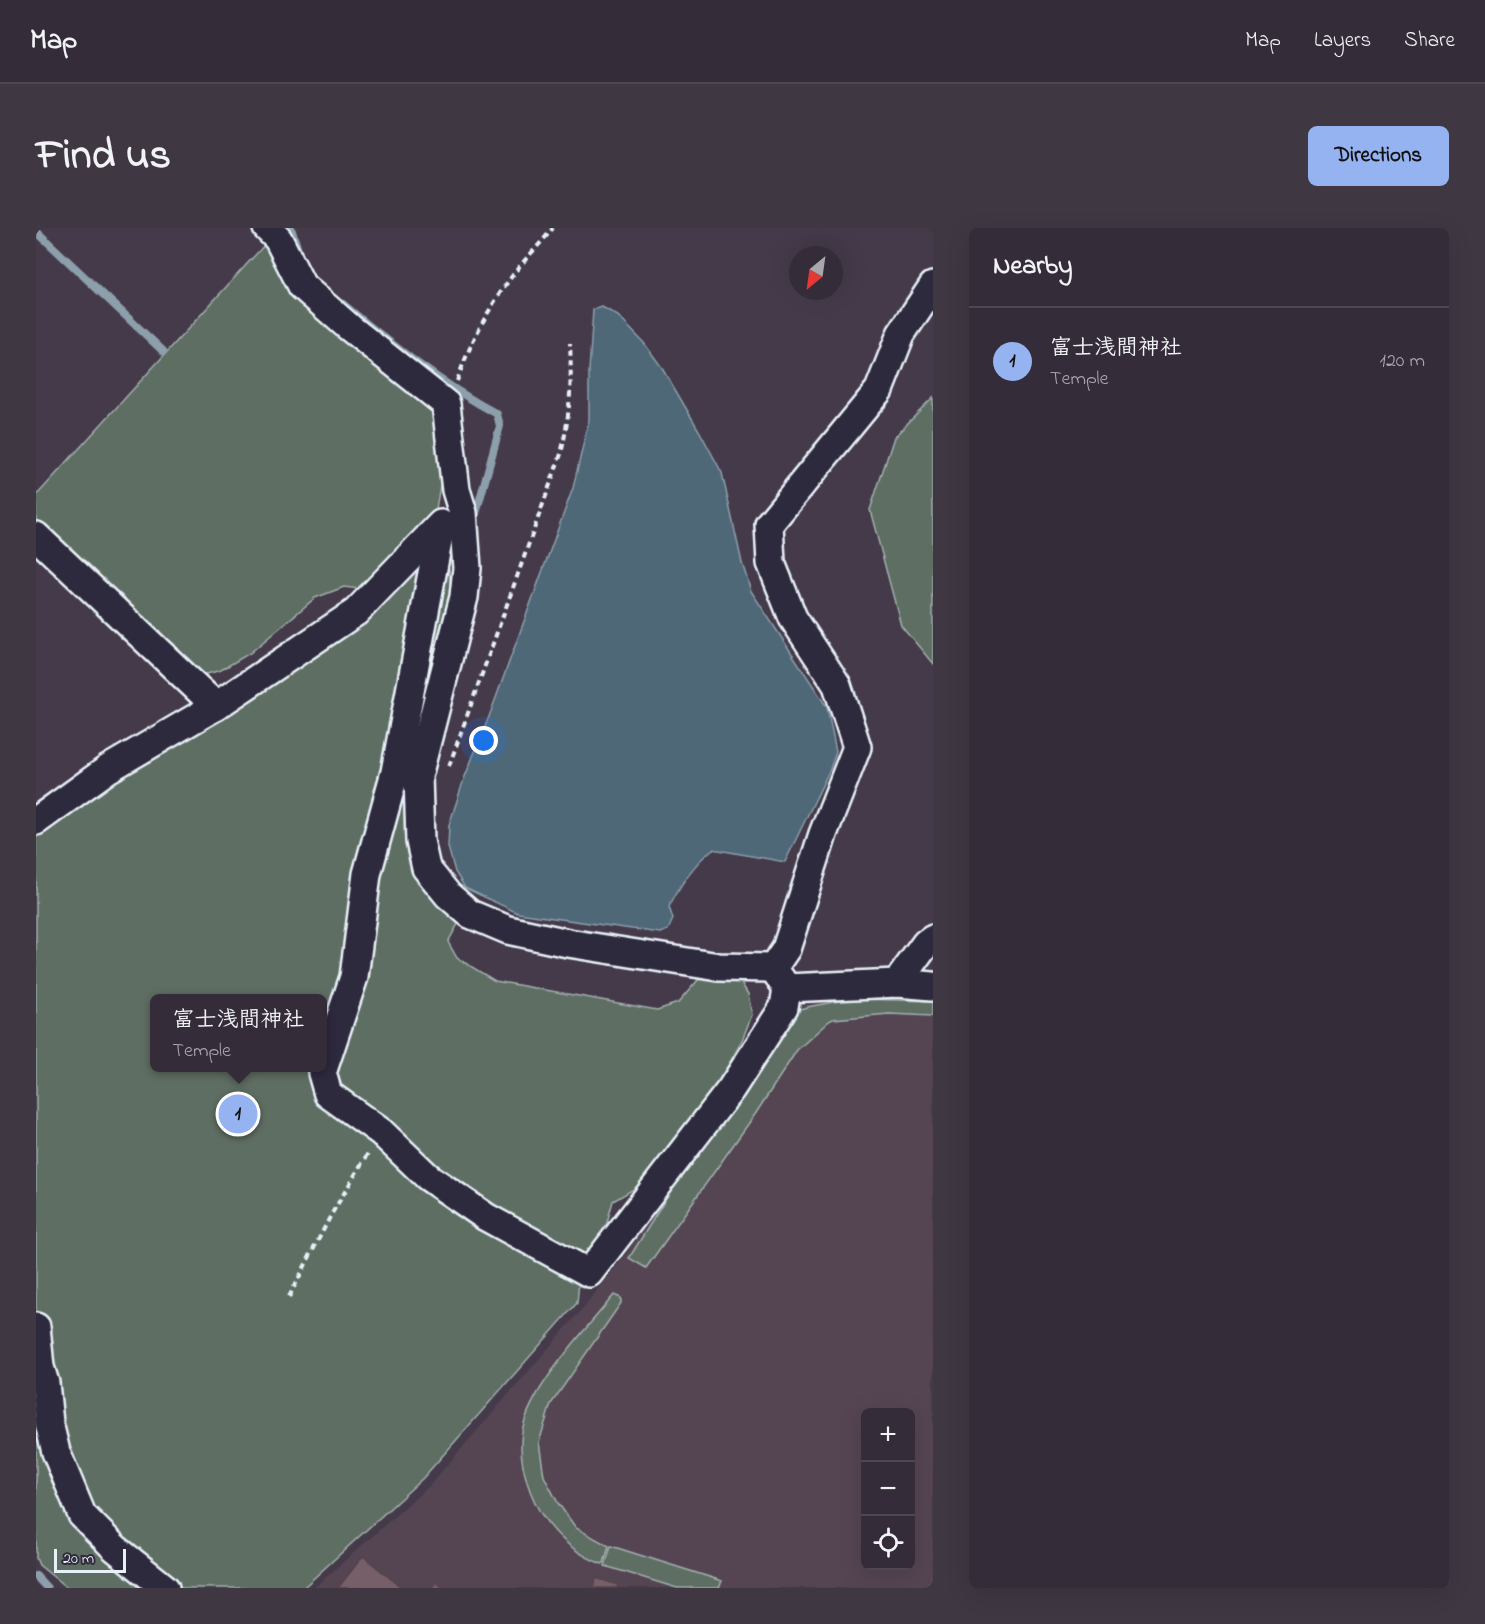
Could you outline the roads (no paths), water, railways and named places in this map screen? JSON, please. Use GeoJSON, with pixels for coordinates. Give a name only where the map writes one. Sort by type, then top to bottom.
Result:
{"type":"FeatureCollection","features":[{"type":"Feature","properties":{"kind":"street"},"geometry":{"type":"LineString","coordinates":[[274,232],[302,286],[350,328],[446,404],[456,490],[463,513],[467,568],[464,597],[418,776],[420,841],[426,868],[448,896],[470,914],[508,930],[568,943],[780,978],[933,986]]}},
{"type":"Feature","properties":{"kind":"street"},"geometry":{"type":"LineString","coordinates":[[322,1072],[328,1094],[381,1132],[428,1177],[477,1210],[589,1273],[731,1089],[784,1007],[780,978],[786,949],[823,834],[857,747],[837,685],[792,618],[771,563],[770,524],[879,390],[901,333],[933,286]]}},
{"type":"Feature","properties":{"kind":"street"},"geometry":{"type":"LineString","coordinates":[[327,1058],[354,977],[367,874],[395,772],[441,525],[456,490]]}},
{"type":"Feature","properties":{"kind":"street"},"geometry":{"type":"LineString","coordinates":[[36,821],[108,769],[216,706],[356,612],[441,525]]}},
{"type":"Feature","properties":{"kind":"street"},"geometry":{"type":"LineString","coordinates":[[36,536],[216,706]]}},
{"type":"Feature","properties":{"kind":"street"},"geometry":{"type":"LineString","coordinates":[[897,983],[926,943],[933,938]]}},
{"type":"Feature","properties":{"kind":"street"},"geometry":{"type":"LineString","coordinates":[[36,1327],[40,1367],[45,1383],[56,1452],[82,1515],[115,1548],[165,1588]]}},
{"type":"Feature","properties":{"kind":"water"},"geometry":{"type":"Polygon","coordinates":[[[602,307],[618,316],[644,343],[663,369],[722,473],[742,563],[751,591],[827,707],[836,752],[785,862],[713,849],[699,861],[682,883],[669,907],[673,919],[668,930],[660,933],[518,913],[465,888],[455,872],[448,847],[449,825],[464,779],[573,488],[589,420],[593,310],[602,307]]]}},
{"type":"Feature","properties":{"kind":"waterway"},"geometry":{"type":"LineString","coordinates":[[291,228],[299,253]]}},
{"type":"Feature","properties":{"kind":"waterway"},"geometry":{"type":"LineString","coordinates":[[36,231],[163,351]]}},
{"type":"Feature","properties":{"kind":"waterway"},"geometry":{"type":"LineString","coordinates":[[343,304],[417,363],[456,390],[497,414],[500,426],[474,521]]}},
{"type":"Feature","properties":{"kind":"waterway"},"geometry":{"type":"LineString","coordinates":[[36,1576],[47,1588]]}},
{"type":"Feature","properties":{"kind":"place","name":"富士浅間神社"},"geometry":{"type":"Point","coordinates":[238,1114]}}]}
